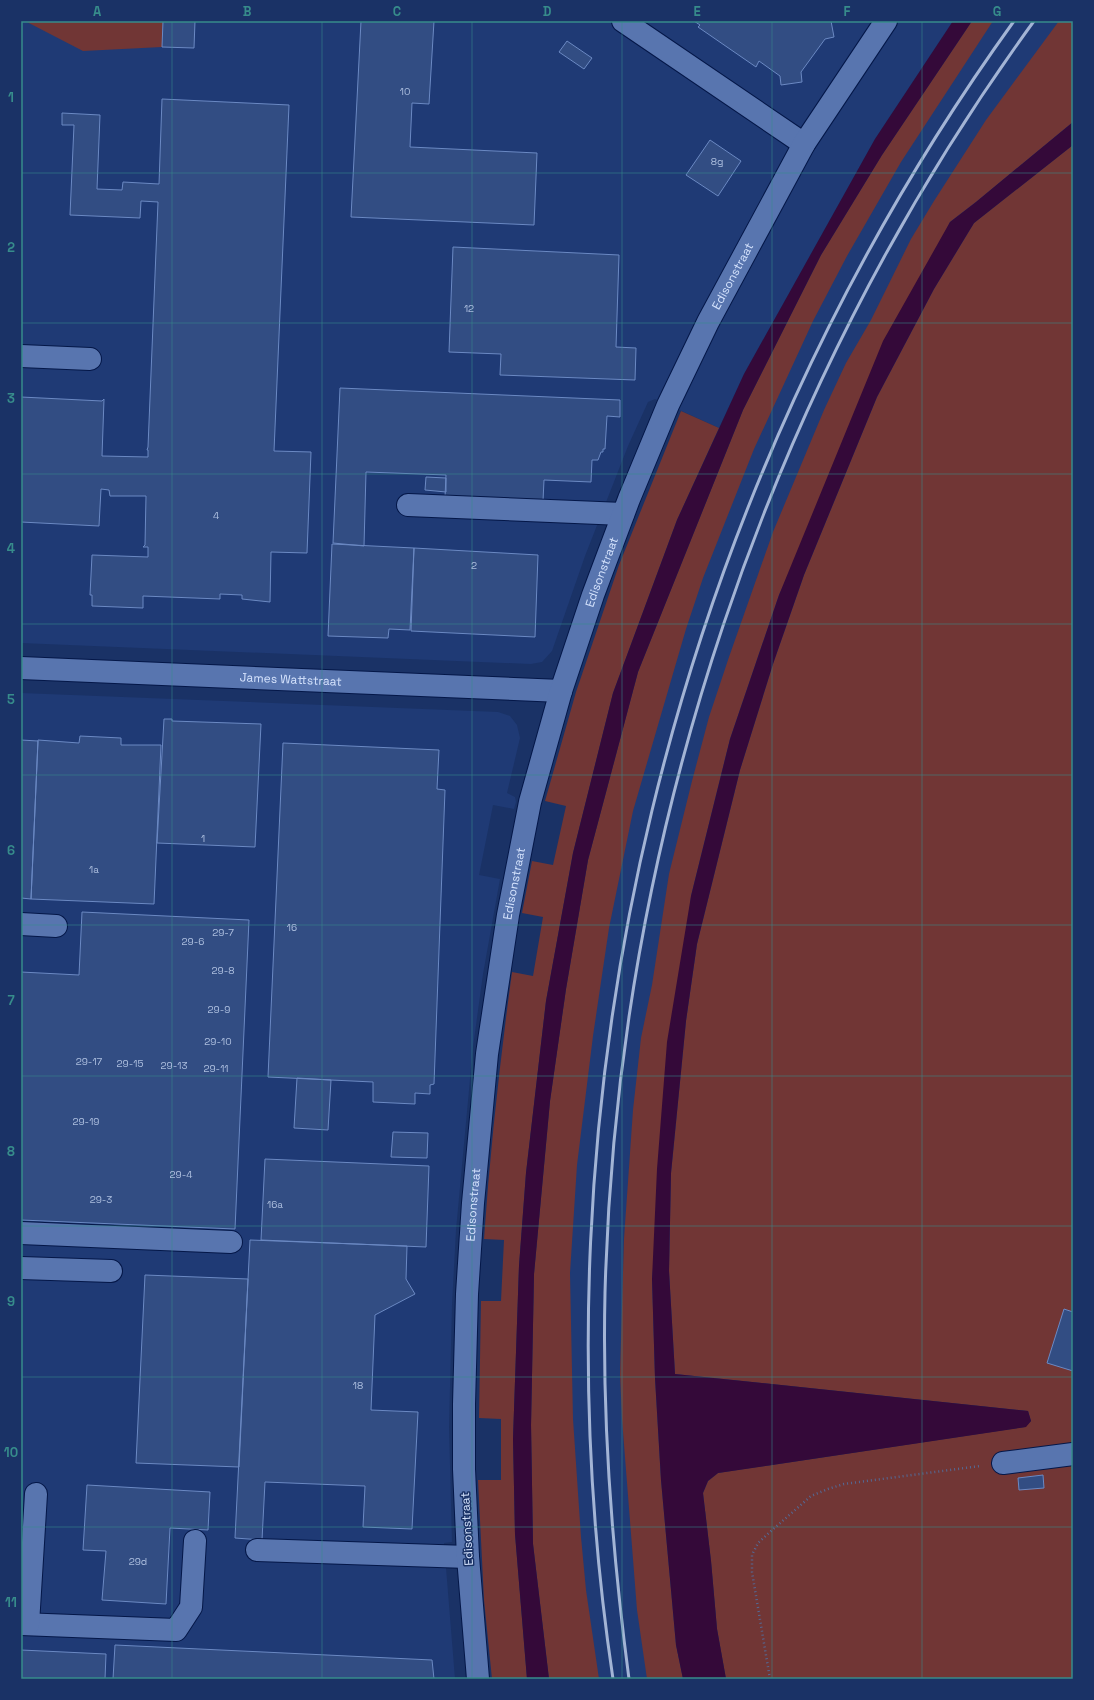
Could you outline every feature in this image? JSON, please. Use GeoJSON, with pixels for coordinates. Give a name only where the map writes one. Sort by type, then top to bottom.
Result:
{"type":"FeatureCollection","features":[{"type":"Feature","properties":{"kind":"street"},"geometry":{"type":"LineString","coordinates":[[623,21],[804,144]]}},
{"type":"Feature","properties":{"kind":"street","name":"Edisonstraat"},"geometry":{"type":"LineString","coordinates":[[478,1679],[468,1557],[464,1447],[467,1294],[473,1196],[487,1054],[495,994],[518,859],[539,767],[561,691],[593,595],[668,405],[708,322],[804,144],[886,21]]}},
{"type":"Feature","properties":{"kind":"street"},"geometry":{"type":"LineString","coordinates":[[21,356],[90,359]]}},
{"type":"Feature","properties":{"kind":"street"},"geometry":{"type":"LineString","coordinates":[[408,505],[624,514]]}},
{"type":"Feature","properties":{"kind":"street","name":"James Wattstraat"},"geometry":{"type":"LineString","coordinates":[[21,668],[561,691]]}},
{"type":"Feature","properties":{"kind":"street"},"geometry":{"type":"LineString","coordinates":[[21,924],[56,926]]}},
{"type":"Feature","properties":{"kind":"street"},"geometry":{"type":"LineString","coordinates":[[21,1233],[231,1242]]}},
{"type":"Feature","properties":{"kind":"street"},"geometry":{"type":"LineString","coordinates":[[21,1268],[111,1271]]}},
{"type":"Feature","properties":{"kind":"street"},"geometry":{"type":"LineString","coordinates":[[1003,1463],[1073,1454]]}},
{"type":"Feature","properties":{"kind":"street"},"geometry":{"type":"LineString","coordinates":[[36,1494],[25,1624],[176,1630],[191,1607],[195,1541]]}},
{"type":"Feature","properties":{"kind":"street"},"geometry":{"type":"LineString","coordinates":[[257,1550],[468,1557]]}},
{"type":"Feature","properties":{"kind":"path"},"geometry":{"type":"LineString","coordinates":[[770,1679],[752,1572],[752,1556],[758,1543],[811,1496],[839,1486],[1003,1463]]}},
{"type":"Feature","properties":{"kind":"shaded area"},"geometry":{"type":"Polygon","coordinates":[[[21,21],[953,21],[875,139],[744,374],[719,428],[655,399],[648,402],[628,446],[585,556],[552,651],[542,662],[531,664],[21,643],[21,21]]]}},
{"type":"Feature","properties":{"kind":"shaded area"},"geometry":{"type":"Polygon","coordinates":[[[25,21],[163,21],[162,47],[83,51],[25,21]]]}},
{"type":"Feature","properties":{"kind":"shaded area"},"geometry":{"type":"Polygon","coordinates":[[[953,21],[972,21],[882,155],[821,255],[743,410],[638,672],[588,860],[566,989],[550,1101],[534,1274],[531,1425],[533,1544],[549,1679],[527,1679],[515,1534],[513,1439],[519,1266],[526,1173],[546,1001],[573,853],[613,693],[677,520],[744,374],[875,139],[953,21]]]}},
{"type":"Feature","properties":{"kind":"shaded area"},"geometry":{"type":"Polygon","coordinates":[[[972,21],[1073,21],[1073,122],[976,202],[676,1645],[683,1679],[549,1679],[550,1101],[743,410],[972,21]]]}},
{"type":"Feature","properties":{"kind":"shaded area"},"geometry":{"type":"Polygon","coordinates":[[[972,21],[993,21],[901,162],[847,256],[813,321],[754,449],[703,578],[686,629],[633,811],[609,928],[593,1036],[577,1165],[570,1273],[573,1419],[581,1537],[586,1590],[599,1679],[549,1679],[533,1544],[531,1425],[534,1274],[550,1101],[566,989],[588,860],[638,672],[743,410],[821,255],[882,155],[972,21]]]}},
{"type":"Feature","properties":{"kind":"shaded area"},"geometry":{"type":"Polygon","coordinates":[[[1059,21],[1073,21],[1073,122],[950,222],[779,595],[730,739],[691,896],[652,1279],[655,1378],[661,1480],[676,1645],[683,1679],[647,1679],[637,1610],[622,1419],[620,1374],[624,1239],[633,1110],[641,1038],[652,985],[669,874],[692,781],[709,717],[773,532],[824,410],[846,363],[871,320],[911,239],[934,201],[986,120],[1059,21]]]}},
{"type":"Feature","properties":{"kind":"shaded area"},"geometry":{"type":"Polygon","coordinates":[[[1073,122],[1073,145],[974,223],[934,289],[877,397],[804,575],[773,664],[740,770],[697,944],[686,1021],[671,1173],[669,1271],[675,1374],[1028,1411],[1031,1421],[1026,1427],[718,1473],[708,1481],[703,1493],[717,1629],[726,1679],[683,1679],[676,1645],[661,1480],[655,1378],[652,1279],[657,1169],[667,1042],[691,896],[730,739],[779,595],[883,341],[950,222],[1073,122]]]}},
{"type":"Feature","properties":{"kind":"shaded area"},"geometry":{"type":"Polygon","coordinates":[[[1073,145],[1073,1679],[726,1679],[717,1629],[703,1493],[708,1481],[718,1473],[1025,1427],[1031,1421],[1028,1411],[675,1374],[669,1271],[671,1173],[686,1021],[697,944],[740,770],[773,664],[804,575],[877,397],[934,289],[974,223],[1073,145]]]}},
{"type":"Feature","properties":{"kind":"shaded area"},"geometry":{"type":"Polygon","coordinates":[[[681,411],[719,428],[677,520],[613,693],[573,853],[546,1001],[526,1173],[519,1266],[513,1439],[515,1534],[527,1679],[492,1679],[484,1600],[478,1480],[501,1480],[501,1419],[479,1418],[481,1301],[501,1301],[504,1240],[484,1239],[489,1172],[503,1039],[512,972],[533,976],[543,917],[522,913],[532,861],[553,865],[566,806],[545,801],[576,692],[619,565],[681,411]]]}},
{"type":"Feature","properties":{"kind":"shaded area"},"geometry":{"type":"Polygon","coordinates":[[[21,693],[498,712],[510,716],[517,725],[520,738],[507,793],[515,797],[516,802],[514,809],[493,805],[479,875],[500,879],[483,974],[473,1047],[456,1230],[452,1305],[449,1427],[452,1542],[444,1543],[455,1679],[21,1679],[21,693]]]}},
{"type":"Feature","properties":{"kind":"building"},"geometry":{"type":"Polygon","coordinates":[[[163,21],[195,21],[194,48],[162,47],[163,21]]]}},
{"type":"Feature","properties":{"kind":"building"},"geometry":{"type":"Polygon","coordinates":[[[361,21],[434,21],[429,104],[412,103],[410,147],[537,153],[534,225],[351,217],[361,21]]]}},
{"type":"Feature","properties":{"kind":"building"},"geometry":{"type":"Polygon","coordinates":[[[694,21],[831,21],[834,37],[825,39],[801,72],[802,82],[781,85],[780,76],[759,61],[756,67],[698,27],[700,25],[694,21]]]}},
{"type":"Feature","properties":{"kind":"building"},"geometry":{"type":"Polygon","coordinates":[[[567,41],[592,58],[584,69],[559,52],[567,41]]]}},
{"type":"Feature","properties":{"kind":"building"},"geometry":{"type":"Polygon","coordinates":[[[162,99],[289,105],[274,451],[311,452],[307,553],[271,552],[270,602],[242,599],[242,595],[220,594],[220,599],[143,596],[143,608],[92,606],[92,595],[90,595],[92,555],[148,557],[148,547],[143,547],[145,545],[146,496],[110,496],[109,490],[101,489],[99,526],[21,522],[21,397],[102,401],[104,399],[102,456],[148,457],[147,450],[158,202],[141,201],[140,218],[70,215],[74,125],[62,125],[62,113],[100,115],[97,189],[122,190],[123,182],[159,184],[162,99]]]}},
{"type":"Feature","properties":{"kind":"building"},"geometry":{"type":"Polygon","coordinates":[[[710,140],[741,161],[718,196],[686,175],[710,140]]]}},
{"type":"Feature","properties":{"kind":"building"},"geometry":{"type":"Polygon","coordinates":[[[453,247],[619,255],[616,347],[636,348],[635,380],[500,375],[501,354],[449,352],[453,247]]]}},
{"type":"Feature","properties":{"kind":"building"},"geometry":{"type":"Polygon","coordinates":[[[340,388],[620,400],[620,417],[607,416],[605,449],[601,452],[598,460],[592,460],[591,482],[544,480],[543,501],[445,497],[446,475],[366,472],[364,546],[333,543],[340,388]]]}},
{"type":"Feature","properties":{"kind":"building"},"geometry":{"type":"Polygon","coordinates":[[[426,477],[446,478],[446,492],[425,490],[426,477]]]}},
{"type":"Feature","properties":{"kind":"building"},"geometry":{"type":"Polygon","coordinates":[[[332,544],[414,548],[410,630],[389,629],[388,638],[328,636],[332,544]]]}},
{"type":"Feature","properties":{"kind":"building"},"geometry":{"type":"Polygon","coordinates":[[[414,548],[538,555],[535,637],[411,631],[414,548]]]}},
{"type":"Feature","properties":{"kind":"building"},"geometry":{"type":"Polygon","coordinates":[[[164,719],[172,719],[172,721],[261,724],[255,847],[157,843],[164,719]]]}},
{"type":"Feature","properties":{"kind":"building"},"geometry":{"type":"Polygon","coordinates":[[[80,736],[121,738],[121,745],[161,745],[154,904],[31,899],[38,740],[79,743],[80,736]]]}},
{"type":"Feature","properties":{"kind":"building"},"geometry":{"type":"Polygon","coordinates":[[[21,740],[38,741],[31,899],[21,898],[21,740]]]}},
{"type":"Feature","properties":{"kind":"building"},"geometry":{"type":"Polygon","coordinates":[[[283,743],[439,750],[437,789],[445,790],[434,1084],[430,1085],[430,1094],[415,1093],[415,1104],[373,1102],[373,1082],[268,1077],[283,743]]]}},
{"type":"Feature","properties":{"kind":"building"},"geometry":{"type":"Polygon","coordinates":[[[82,912],[249,920],[235,1229],[21,1220],[21,972],[79,975],[82,912]]]}},
{"type":"Feature","properties":{"kind":"building"},"geometry":{"type":"Polygon","coordinates":[[[297,1078],[331,1080],[328,1130],[294,1128],[297,1078]]]}},
{"type":"Feature","properties":{"kind":"building"},"geometry":{"type":"Polygon","coordinates":[[[393,1132],[428,1133],[427,1158],[391,1157],[393,1132]]]}},
{"type":"Feature","properties":{"kind":"building"},"geometry":{"type":"Polygon","coordinates":[[[265,1159],[429,1166],[426,1247],[261,1240],[265,1159]]]}},
{"type":"Feature","properties":{"kind":"building"},"geometry":{"type":"Polygon","coordinates":[[[250,1240],[407,1246],[406,1279],[415,1294],[375,1315],[371,1410],[418,1412],[412,1529],[363,1527],[365,1486],[265,1482],[262,1540],[235,1538],[250,1240]]]}},
{"type":"Feature","properties":{"kind":"building"},"geometry":{"type":"Polygon","coordinates":[[[145,1275],[248,1279],[239,1467],[136,1463],[145,1275]]]}},
{"type":"Feature","properties":{"kind":"building"},"geometry":{"type":"Polygon","coordinates":[[[1064,1309],[1073,1312],[1073,1371],[1047,1363],[1064,1309]]]}},
{"type":"Feature","properties":{"kind":"building"},"geometry":{"type":"Polygon","coordinates":[[[1043,1475],[1044,1488],[1019,1490],[1018,1478],[1043,1475]]]}},
{"type":"Feature","properties":{"kind":"building"},"geometry":{"type":"Polygon","coordinates":[[[87,1485],[210,1492],[208,1530],[170,1528],[166,1604],[102,1600],[106,1551],[83,1550],[87,1485]]]}},
{"type":"Feature","properties":{"kind":"building"},"geometry":{"type":"Polygon","coordinates":[[[115,1645],[432,1660],[434,1679],[113,1679],[115,1645]]]}},
{"type":"Feature","properties":{"kind":"building"},"geometry":{"type":"Polygon","coordinates":[[[21,1650],[106,1654],[105,1679],[21,1679],[21,1650]]]}},
{"type":"Feature","properties":{"kind":"railway"},"geometry":{"type":"LineString","coordinates":[[613,1679],[591,1461],[591,1242],[611,1025],[652,811],[713,602],[794,400],[894,205],[1014,21]]}},
{"type":"Feature","properties":{"kind":"railway"},"geometry":{"type":"LineString","coordinates":[[629,1679],[613,1535],[605,1390],[605,1293],[616,1123],[639,954],[675,788],[724,624],[784,465],[856,311],[939,163],[1034,21]]}}]}
